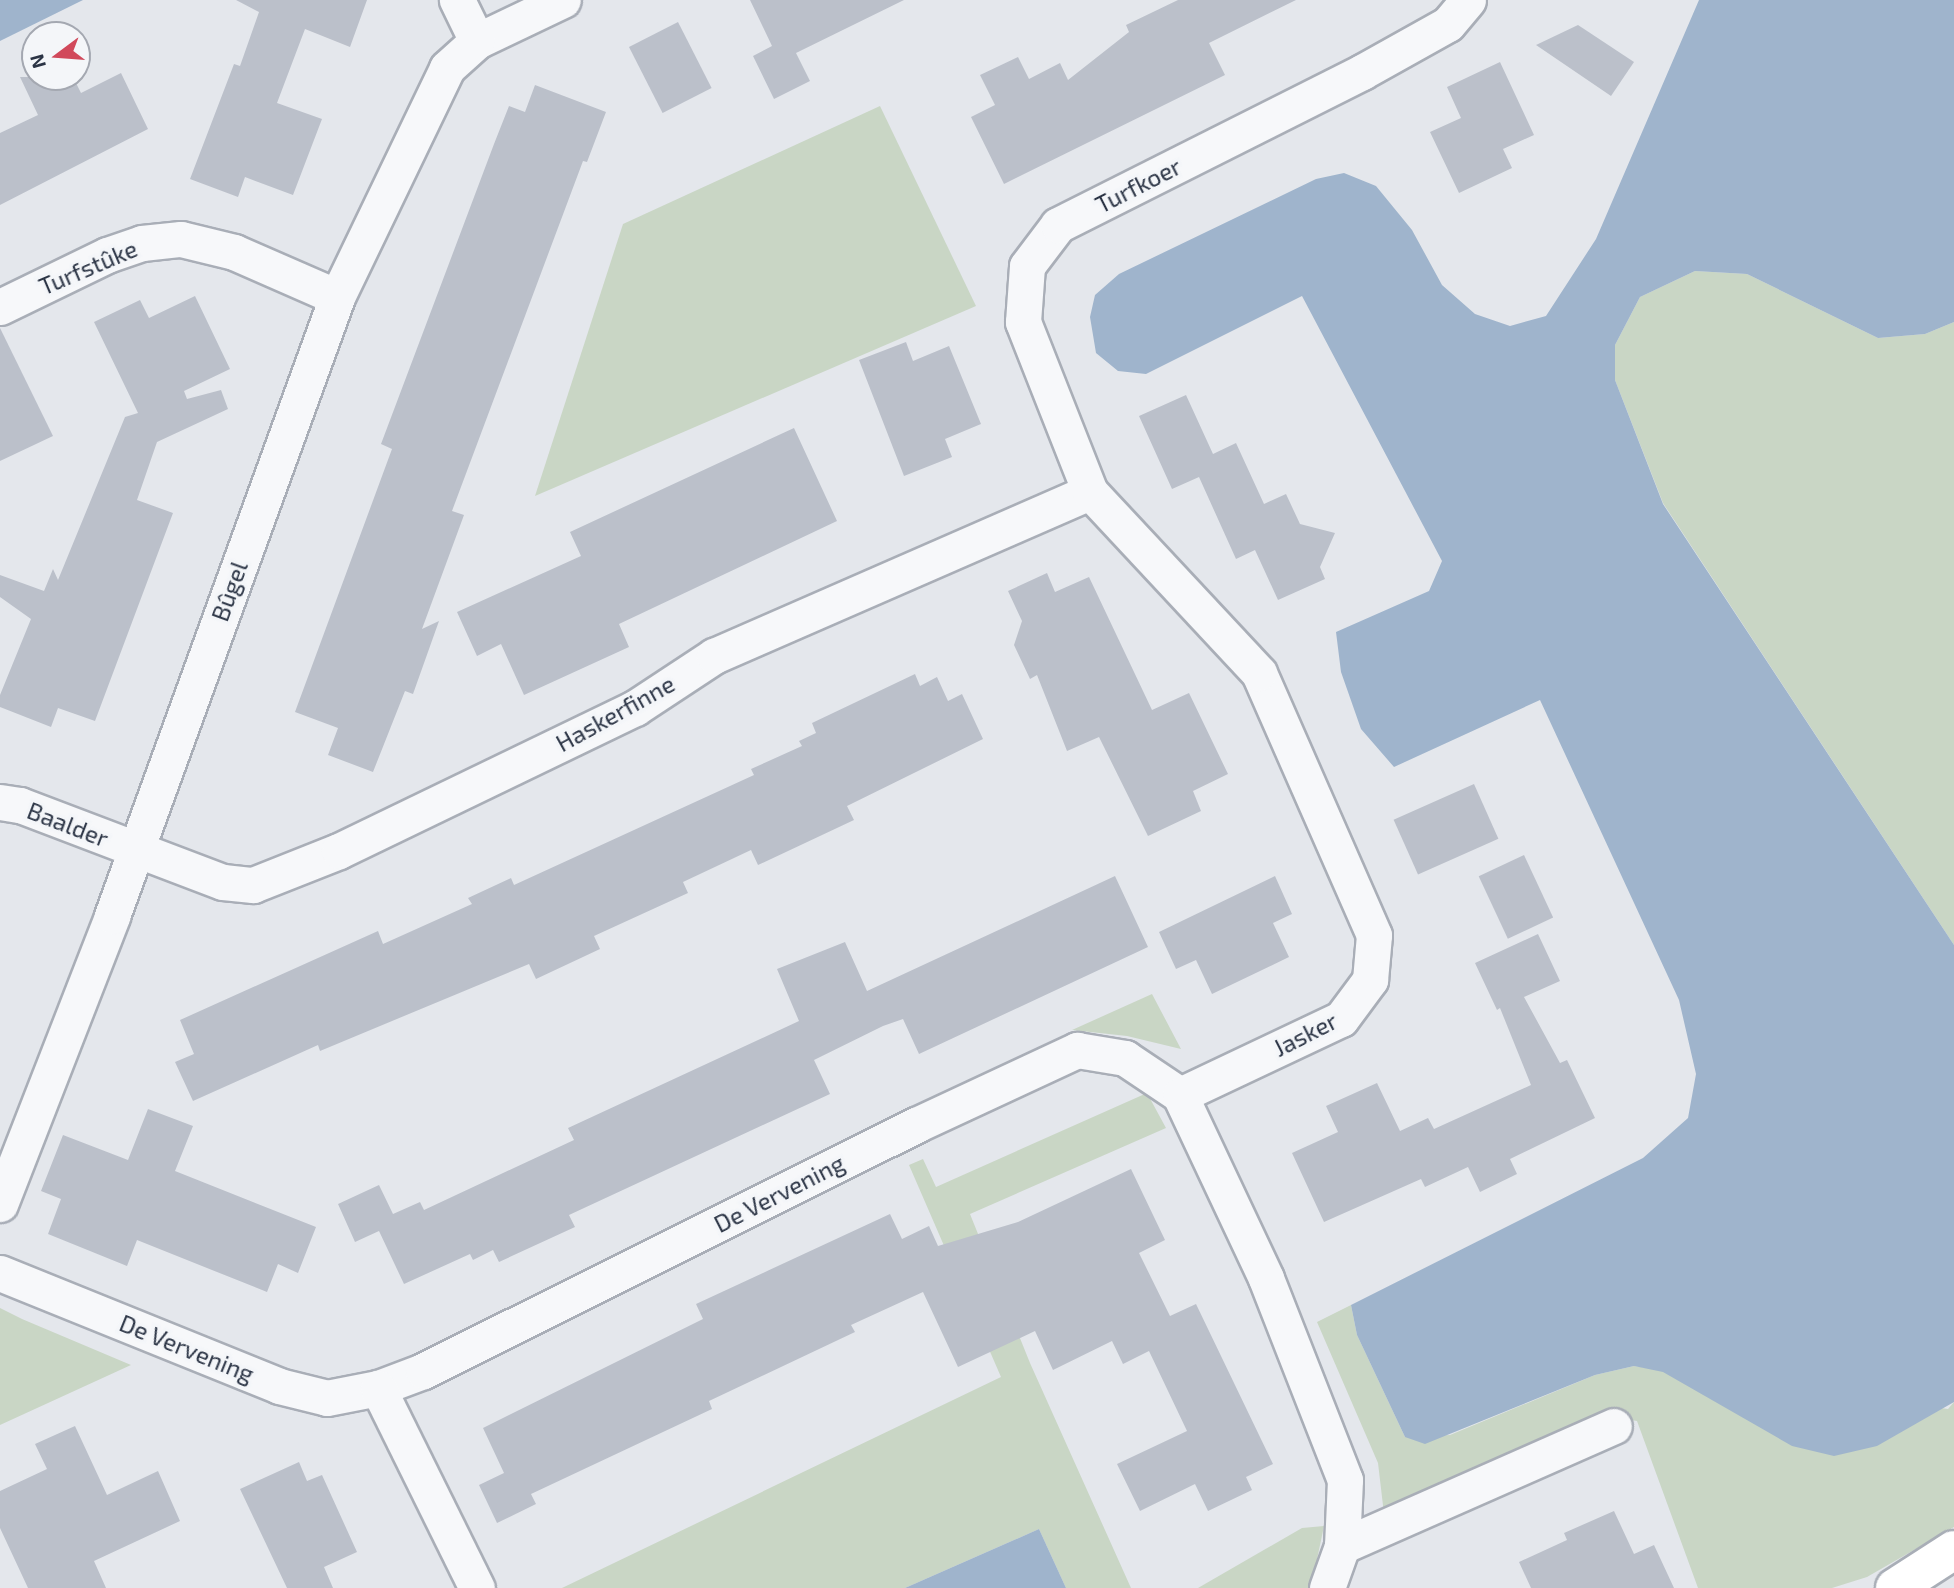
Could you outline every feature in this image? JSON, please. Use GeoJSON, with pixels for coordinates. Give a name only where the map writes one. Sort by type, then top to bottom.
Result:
{"type":"FeatureCollection","features":[{"type":"Feature","properties":{"kind":"street"},"geometry":{"type":"LineString","coordinates":[[457,0],[477,41],[563,0]]}},
{"type":"Feature","properties":{"kind":"street","name":"Turfkoer"},"geometry":{"type":"LineString","coordinates":[[1090,492],[1023,322],[1027,266],[1058,225],[1362,72],[1448,24],[1468,0]]}},
{"type":"Feature","properties":{"kind":"street","name":"Bûgel"},"geometry":{"type":"LineString","coordinates":[[0,1204],[134,850],[337,297],[447,68],[477,41]]}},
{"type":"Feature","properties":{"kind":"street","name":"Turfstûke"},"geometry":{"type":"LineString","coordinates":[[0,307],[107,255],[142,243],[181,239],[234,252],[337,297]]}},
{"type":"Feature","properties":{"kind":"street","name":"Haskerfinne"},"geometry":{"type":"LineString","coordinates":[[134,850],[223,882],[253,885],[339,851],[635,708],[714,656],[1090,492]]}},
{"type":"Feature","properties":{"kind":"street","name":"Jasker"},"geometry":{"type":"LineString","coordinates":[[1090,492],[1259,673],[1374,934],[1370,980],[1341,1019],[1180,1095]]}},
{"type":"Feature","properties":{"kind":"street","name":"Baalder"},"geometry":{"type":"LineString","coordinates":[[0,802],[20,805],[134,850]]}},
{"type":"Feature","properties":{"kind":"street","name":"De Vervening"},"geometry":{"type":"LineString","coordinates":[[0,1273],[279,1386],[327,1398],[378,1388],[424,1371],[916,1125],[1077,1050],[1125,1058],[1180,1095]]}},
{"type":"Feature","properties":{"kind":"street"},"geometry":{"type":"LineString","coordinates":[[1180,1095],[1266,1278],[1345,1480],[1342,1546],[1327,1588]]}},
{"type":"Feature","properties":{"kind":"street"},"geometry":{"type":"LineString","coordinates":[[378,1388],[477,1588]]}},
{"type":"Feature","properties":{"kind":"street"},"geometry":{"type":"LineString","coordinates":[[1342,1546],[1614,1426]]}},
{"type":"Feature","properties":{"kind":"street"},"geometry":{"type":"LineString","coordinates":[[1895,1588],[1954,1550]]}},
{"type":"Feature","properties":{"kind":"green space"},"geometry":{"type":"Polygon","coordinates":[[[880,106],[976,306],[535,496],[623,224],[880,106]]]}},
{"type":"Feature","properties":{"kind":"green space"},"geometry":{"type":"Polygon","coordinates":[[[1695,271],[1747,274],[1878,338],[1925,334],[1954,322],[1954,945],[1663,503],[1615,380],[1615,345],[1640,297],[1695,271]]]}},
{"type":"Feature","properties":{"kind":"green space"},"geometry":{"type":"Polygon","coordinates":[[[1152,994],[1181,1049],[1127,1036],[1072,1030],[1152,994]]]}},
{"type":"Feature","properties":{"kind":"green space"},"geometry":{"type":"Polygon","coordinates":[[[1147,1093],[1166,1128],[970,1214],[1030,1363],[1131,1588],[1066,1588],[1039,1529],[905,1588],[562,1588],[1001,1377],[909,1165],[923,1159],[936,1187],[1147,1093]]]}},
{"type":"Feature","properties":{"kind":"green space"},"geometry":{"type":"Polygon","coordinates":[[[1351,1305],[1357,1335],[1405,1437],[1450,1435],[1595,1375],[1634,1366],[1948,1409],[1954,1402],[1954,1527],[1867,1577],[1832,1588],[1698,1588],[1637,1421],[1608,1416],[1384,1514],[1378,1463],[1317,1322],[1351,1305]]]}},
{"type":"Feature","properties":{"kind":"green space"},"geometry":{"type":"Polygon","coordinates":[[[0,1308],[22,1319],[131,1365],[0,1425],[0,1308]]]}},
{"type":"Feature","properties":{"kind":"green space"},"geometry":{"type":"Polygon","coordinates":[[[1324,1526],[1311,1588],[1198,1588],[1302,1528],[1324,1526]]]}},
{"type":"Feature","properties":{"kind":"water"},"geometry":{"type":"Polygon","coordinates":[[[0,0],[83,0],[40,21],[21,21],[21,31],[0,41],[0,0]]]}},
{"type":"Feature","properties":{"kind":"water"},"geometry":{"type":"Polygon","coordinates":[[[1699,0],[1954,0],[1954,322],[1925,334],[1878,338],[1747,274],[1695,271],[1640,297],[1615,345],[1615,380],[1663,504],[1954,945],[1954,1402],[1877,1446],[1834,1456],[1792,1446],[1663,1372],[1634,1366],[1595,1375],[1425,1444],[1405,1437],[1357,1335],[1351,1305],[1643,1158],[1688,1118],[1696,1074],[1679,1000],[1540,700],[1394,767],[1361,729],[1341,672],[1336,632],[1429,591],[1442,561],[1302,296],[1146,374],[1118,371],[1096,353],[1090,317],[1095,295],[1119,274],[1316,179],[1344,173],[1376,186],[1412,230],[1442,285],[1475,314],[1510,326],[1546,316],[1596,239],[1699,0]]]}},
{"type":"Feature","properties":{"kind":"water"},"geometry":{"type":"Polygon","coordinates":[[[1039,1529],[1066,1588],[905,1588],[1039,1529]]]}},
{"type":"Feature","properties":{"kind":"building"},"geometry":{"type":"Polygon","coordinates":[[[236,0],[367,0],[350,47],[305,29],[277,103],[322,119],[293,195],[245,177],[238,197],[190,179],[234,64],[240,66],[259,12],[236,0]]]}},
{"type":"Feature","properties":{"kind":"building"},"geometry":{"type":"Polygon","coordinates":[[[750,0],[904,0],[796,53],[810,81],[774,99],[753,56],[772,46],[750,0]]]}},
{"type":"Feature","properties":{"kind":"building"},"geometry":{"type":"Polygon","coordinates":[[[1178,0],[1296,0],[1209,43],[1225,75],[1004,184],[971,117],[995,105],[980,75],[1018,57],[1029,79],[1060,63],[1068,80],[1129,32],[1126,25],[1178,0]]]}},
{"type":"Feature","properties":{"kind":"building"},"geometry":{"type":"Polygon","coordinates":[[[678,22],[712,88],[663,113],[629,47],[678,22]]]}},
{"type":"Feature","properties":{"kind":"building"},"geometry":{"type":"Polygon","coordinates":[[[1578,25],[1634,62],[1611,96],[1536,45],[1578,25]]]}},
{"type":"Feature","properties":{"kind":"building"},"geometry":{"type":"Polygon","coordinates":[[[1500,62],[1534,135],[1503,149],[1512,168],[1459,193],[1430,132],[1461,118],[1447,87],[1500,62]]]}},
{"type":"Feature","properties":{"kind":"building"},"geometry":{"type":"Polygon","coordinates":[[[121,73],[148,129],[0,205],[0,133],[38,115],[27,91],[81,93],[91,91],[91,88],[121,73]]]}},
{"type":"Feature","properties":{"kind":"building"},"geometry":{"type":"Polygon","coordinates":[[[535,85],[606,112],[587,162],[583,161],[452,511],[464,515],[422,629],[439,621],[413,694],[405,691],[373,772],[328,755],[338,728],[295,712],[392,449],[381,444],[494,144],[509,106],[525,112],[535,85]]]}},
{"type":"Feature","properties":{"kind":"building"},"geometry":{"type":"Polygon","coordinates":[[[195,296],[230,369],[184,391],[187,399],[221,390],[228,409],[157,442],[137,500],[173,513],[95,721],[58,708],[51,727],[0,707],[0,695],[31,619],[0,597],[0,575],[44,591],[53,569],[58,580],[125,417],[138,413],[94,322],[140,300],[149,318],[195,296]]]}},
{"type":"Feature","properties":{"kind":"building"},"geometry":{"type":"Polygon","coordinates":[[[0,328],[53,436],[0,461],[0,328]]]}},
{"type":"Feature","properties":{"kind":"building"},"geometry":{"type":"Polygon","coordinates":[[[906,342],[913,361],[949,346],[981,424],[945,439],[952,457],[904,476],[859,360],[906,342]]]}},
{"type":"Feature","properties":{"kind":"building"},"geometry":{"type":"Polygon","coordinates":[[[1186,395],[1213,454],[1236,443],[1264,504],[1286,494],[1300,524],[1335,533],[1320,567],[1325,579],[1278,600],[1255,550],[1236,559],[1199,477],[1172,489],[1139,416],[1186,395]]]}},
{"type":"Feature","properties":{"kind":"building"},"geometry":{"type":"Polygon","coordinates":[[[794,428],[837,521],[619,624],[629,647],[524,695],[501,644],[477,656],[457,612],[581,556],[570,532],[794,428]]]}},
{"type":"Feature","properties":{"kind":"building"},"geometry":{"type":"Polygon","coordinates":[[[1047,573],[1055,592],[1089,577],[1152,710],[1189,693],[1228,774],[1193,791],[1201,811],[1148,836],[1099,737],[1067,751],[1037,675],[1030,679],[1014,645],[1022,621],[1008,591],[1047,573]]]}},
{"type":"Feature","properties":{"kind":"building"},"geometry":{"type":"Polygon","coordinates":[[[915,674],[920,686],[937,677],[948,701],[962,694],[983,739],[847,806],[854,820],[758,865],[751,850],[683,882],[688,893],[594,936],[600,949],[536,979],[529,964],[320,1051],[318,1045],[193,1101],[175,1062],[194,1054],[180,1020],[378,931],[383,944],[472,904],[468,898],[511,878],[514,885],[754,775],[751,769],[802,746],[799,741],[816,733],[812,723],[915,674]]]}},
{"type":"Feature","properties":{"kind":"building"},"geometry":{"type":"Polygon","coordinates":[[[1474,784],[1498,839],[1418,875],[1394,820],[1474,784]]]}},
{"type":"Feature","properties":{"kind":"building"},"geometry":{"type":"Polygon","coordinates":[[[1524,855],[1553,918],[1508,939],[1479,876],[1524,855]]]}},
{"type":"Feature","properties":{"kind":"building"},"geometry":{"type":"Polygon","coordinates":[[[1115,876],[1148,947],[919,1054],[903,1019],[883,1026],[814,1060],[830,1094],[569,1215],[575,1227],[499,1262],[493,1250],[473,1260],[470,1254],[404,1284],[379,1231],[355,1242],[338,1204],[379,1185],[393,1214],[420,1202],[424,1210],[574,1140],[568,1128],[799,1021],[777,969],[845,942],[867,991],[1115,876]]]}},
{"type":"Feature","properties":{"kind":"building"},"geometry":{"type":"Polygon","coordinates":[[[1275,876],[1292,914],[1273,923],[1289,957],[1212,994],[1196,960],[1176,969],[1159,932],[1275,876]]]}},
{"type":"Feature","properties":{"kind":"building"},"geometry":{"type":"Polygon","coordinates":[[[1538,934],[1560,981],[1524,997],[1560,1063],[1567,1060],[1595,1118],[1510,1159],[1517,1174],[1480,1192],[1468,1167],[1425,1187],[1421,1179],[1324,1222],[1292,1153],[1338,1132],[1326,1106],[1377,1083],[1400,1131],[1428,1118],[1434,1129],[1531,1085],[1500,1008],[1497,1010],[1475,963],[1538,934]]]}},
{"type":"Feature","properties":{"kind":"building"},"geometry":{"type":"Polygon","coordinates":[[[148,1109],[193,1126],[175,1171],[316,1227],[298,1273],[278,1264],[267,1292],[137,1240],[127,1266],[48,1234],[61,1199],[41,1191],[63,1135],[128,1160],[148,1109]]]}},
{"type":"Feature","properties":{"kind":"building"},"geometry":{"type":"Polygon","coordinates":[[[1131,1169],[1165,1240],[1139,1253],[1170,1316],[1196,1304],[1273,1464],[1246,1477],[1252,1490],[1208,1511],[1195,1484],[1140,1511],[1117,1464],[1187,1431],[1149,1351],[1123,1364],[1112,1341],[1053,1370],[1035,1331],[958,1367],[923,1292],[851,1325],[855,1332],[709,1401],[712,1409],[531,1494],[536,1504],[497,1523],[479,1485],[504,1473],[483,1428],[703,1319],[696,1304],[890,1214],[902,1239],[929,1226],[938,1246],[1018,1222],[1131,1169]]]}},
{"type":"Feature","properties":{"kind":"building"},"geometry":{"type":"Polygon","coordinates":[[[75,1426],[107,1495],[158,1471],[180,1521],[94,1561],[106,1588],[28,1588],[0,1528],[0,1491],[47,1469],[35,1444],[75,1426]]]}},
{"type":"Feature","properties":{"kind":"building"},"geometry":{"type":"Polygon","coordinates":[[[299,1462],[307,1481],[322,1475],[357,1552],[324,1567],[333,1588],[287,1588],[240,1489],[299,1462]]]}},
{"type":"Feature","properties":{"kind":"building"},"geometry":{"type":"Polygon","coordinates":[[[1614,1511],[1634,1554],[1654,1545],[1674,1588],[1531,1588],[1519,1562],[1567,1540],[1564,1533],[1614,1511]]]}}]}
